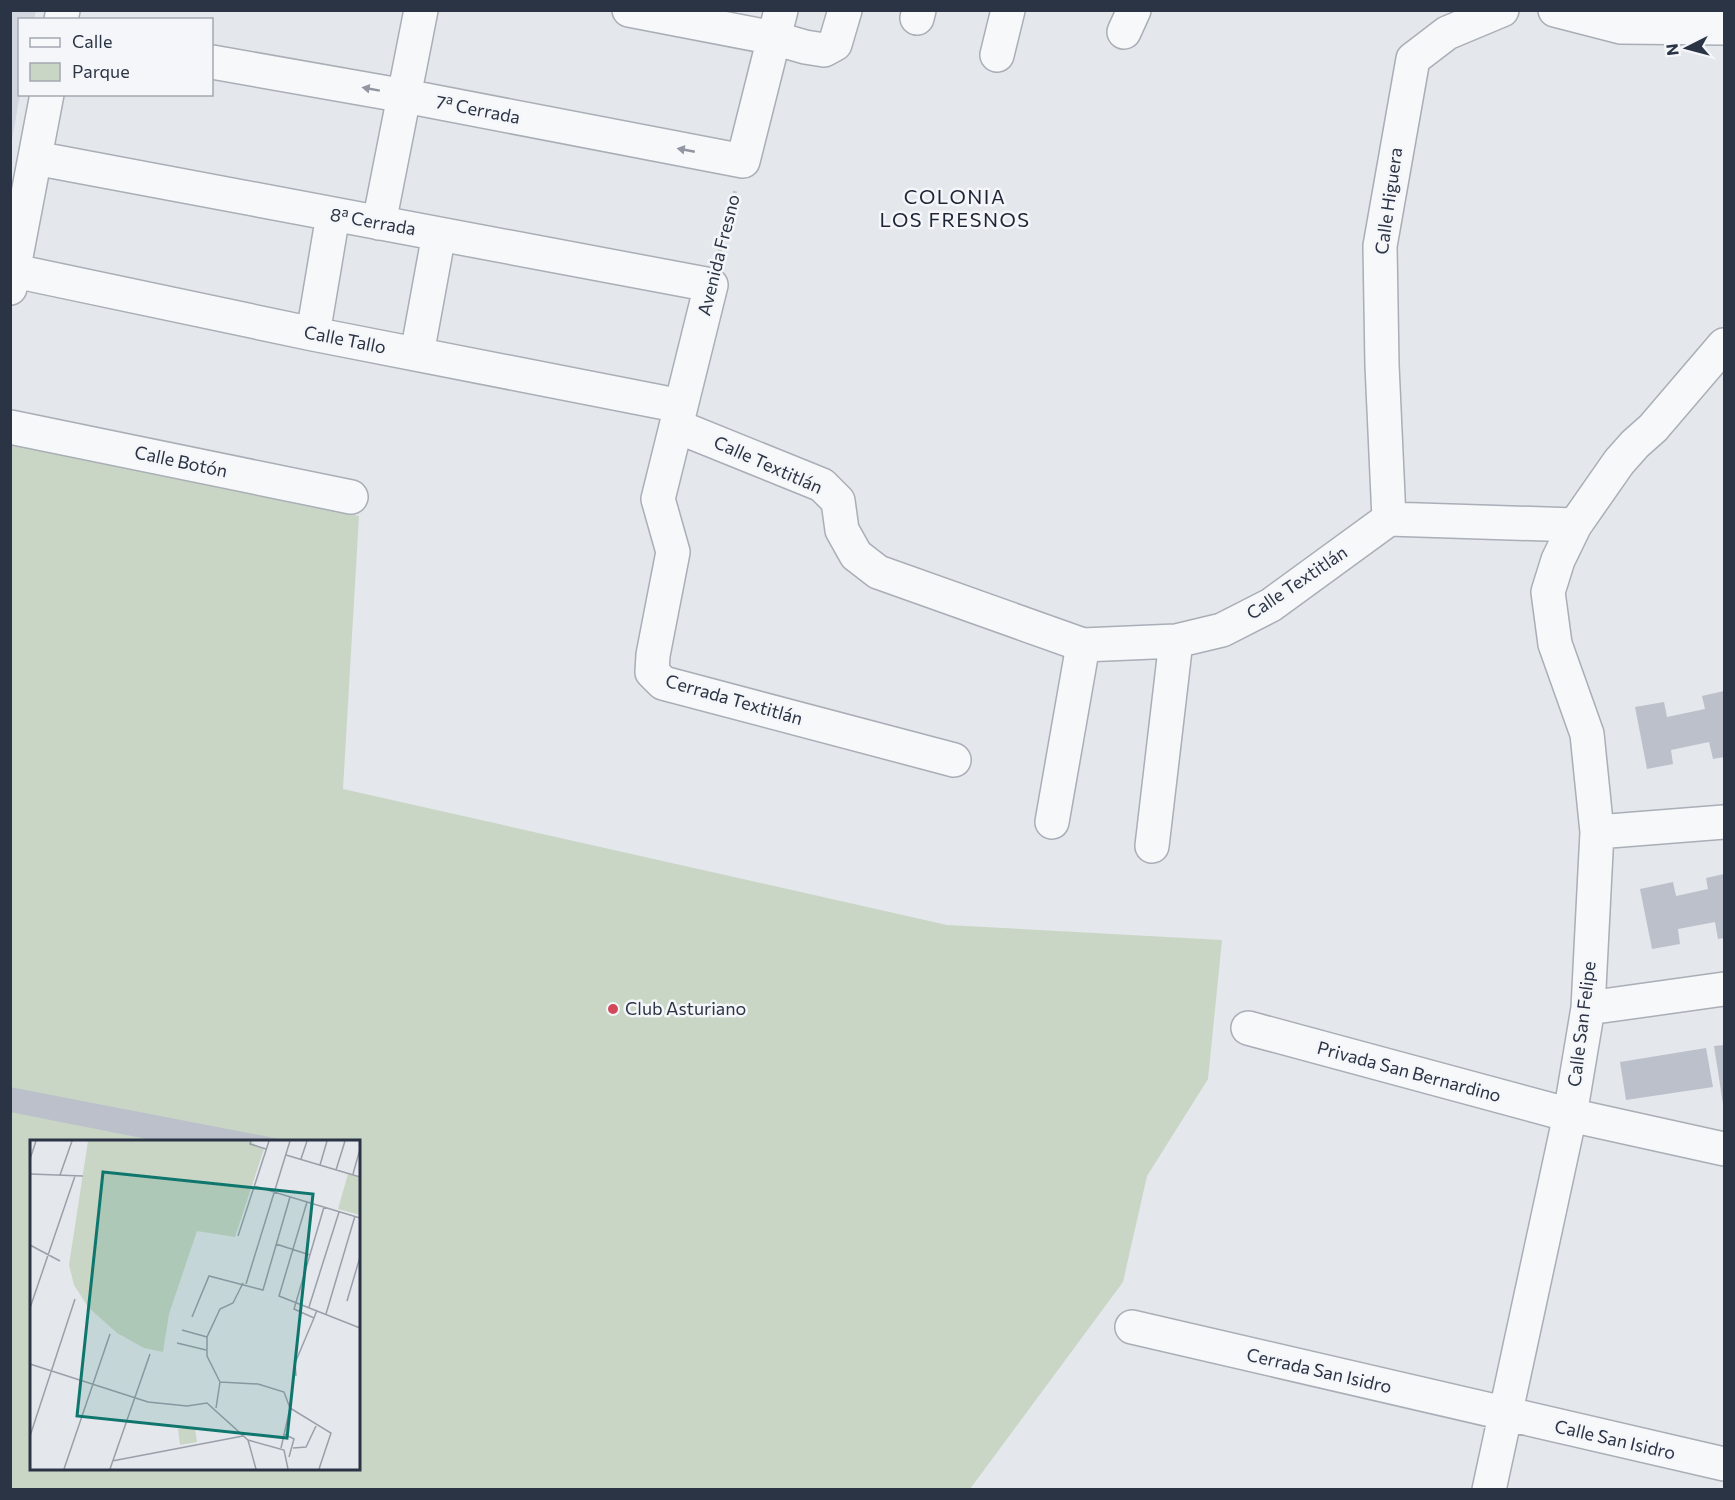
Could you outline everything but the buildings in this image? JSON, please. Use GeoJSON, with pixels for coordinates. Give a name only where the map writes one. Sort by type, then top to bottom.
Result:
{"type":"FeatureCollection","features":[{"type":"Feature","properties":{"kind":"street"},"geometry":{"type":"LineString","coordinates":[[379,223],[421,10]]}},
{"type":"Feature","properties":{"kind":"street"},"geometry":{"type":"LineString","coordinates":[[629,10],[777,24],[805,47],[824,50],[835,44],[845,10]]}},
{"type":"Feature","properties":{"kind":"street"},"geometry":{"type":"LineString","coordinates":[[997,55],[1008,10]]}},
{"type":"Feature","properties":{"kind":"street","name":"Calle Higuera"},"geometry":{"type":"LineString","coordinates":[[1389,519],[1382,365],[1380,246],[1413,59],[1447,33],[1502,10]]}},
{"type":"Feature","properties":{"kind":"street"},"geometry":{"type":"LineString","coordinates":[[1555,10],[1621,27],[1718,22]]}},
{"type":"Feature","properties":{"kind":"street"},"geometry":{"type":"LineString","coordinates":[[743,161],[777,24]]}},
{"type":"Feature","properties":{"kind":"street","name":"7ª Cerrada"},"geometry":{"type":"LineString","coordinates":[[213,62],[405,96],[743,161]]}},
{"type":"Feature","properties":{"kind":"street"},"geometry":{"type":"LineString","coordinates":[[12,276],[47,96]]}},
{"type":"Feature","properties":{"kind":"street","name":"8ª Cerrada"},"geometry":{"type":"LineString","coordinates":[[35,158],[711,285]]}},
{"type":"Feature","properties":{"kind":"street"},"geometry":{"type":"LineString","coordinates":[[313,334],[333,215]]}},
{"type":"Feature","properties":{"kind":"street"},"geometry":{"type":"LineString","coordinates":[[417,354],[439,234]]}},
{"type":"Feature","properties":{"kind":"street","name":"Calle Tallo"},"geometry":{"type":"LineString","coordinates":[[12,276],[417,354],[679,416]]}},
{"type":"Feature","properties":{"kind":"street","name":"Avenida Fresno"},"geometry":{"type":"LineString","coordinates":[[658,499],[711,285]]}},
{"type":"Feature","properties":{"kind":"street"},"geometry":{"type":"LineString","coordinates":[[1389,519],[1575,525],[1619,462],[1653,428],[1725,345]]}},
{"type":"Feature","properties":{"kind":"street","name":"Calle Textitlán"},"geometry":{"type":"LineString","coordinates":[[679,416],[822,485],[838,501],[842,530],[856,555],[878,572],[1083,645],[1176,641],[1222,630],[1271,604],[1389,519]]}},
{"type":"Feature","properties":{"kind":"street","name":"Calle Botón"},"geometry":{"type":"LineString","coordinates":[[10,427],[351,497]]}},
{"type":"Feature","properties":{"kind":"street","name":"Cerrada Textitlán"},"geometry":{"type":"LineString","coordinates":[[658,499],[673,552],[653,655],[652,672],[663,683],[954,760]]}},
{"type":"Feature","properties":{"kind":"street","name":"Calle San Felipe"},"geometry":{"type":"LineString","coordinates":[[1490,1490],[1570,1115],[1588,1008],[1597,832],[1587,734],[1555,644],[1548,592],[1558,560],[1575,525]]}},
{"type":"Feature","properties":{"kind":"street"},"geometry":{"type":"LineString","coordinates":[[1152,846],[1176,641]]}},
{"type":"Feature","properties":{"kind":"street"},"geometry":{"type":"LineString","coordinates":[[1052,822],[1083,645]]}},
{"type":"Feature","properties":{"kind":"street"},"geometry":{"type":"LineString","coordinates":[[1597,832],[1725,822]]}},
{"type":"Feature","properties":{"kind":"street"},"geometry":{"type":"LineString","coordinates":[[1588,1008],[1725,990]]}},
{"type":"Feature","properties":{"kind":"street","name":"Privada San Bernardino"},"geometry":{"type":"LineString","coordinates":[[1248,1028],[1570,1115],[1725,1149]]}},
{"type":"Feature","properties":{"kind":"street","name":"Cerrada San Isidro"},"geometry":{"type":"LineString","coordinates":[[1132,1327],[1506,1415]]}},
{"type":"Feature","properties":{"kind":"street","name":"Calle San Isidro"},"geometry":{"type":"LineString","coordinates":[[1506,1415],[1725,1464]]}},
{"type":"Feature","properties":{"kind":"path","name":"Avenida Fresno"},"geometry":{"type":"LineString","coordinates":[[711,285],[743,161]]}},
{"type":"Feature","properties":{"kind":"shaded area"},"geometry":{"type":"Polygon","coordinates":[[[11,10],[36,11],[34,18],[18,18],[18,96],[20,96],[11,145],[11,10]]]}},
{"type":"Feature","properties":{"kind":"green space","name":"Club Asturiano"},"geometry":{"type":"Polygon","coordinates":[[[11,443],[359,516],[343,789],[947,925],[1222,940],[1208,1079],[1147,1176],[1123,1282],[970,1489],[11,1489],[11,443]]]}},
{"type":"Feature","properties":{"kind":"place","name":"Club Asturiano"},"geometry":{"type":"Point","coordinates":[613,1009]}},
{"type":"Feature","properties":{"kind":"district","name":"COLONIA LOS FRESNOS"},"geometry":{"type":"Point","coordinates":[955,208]}}]}
